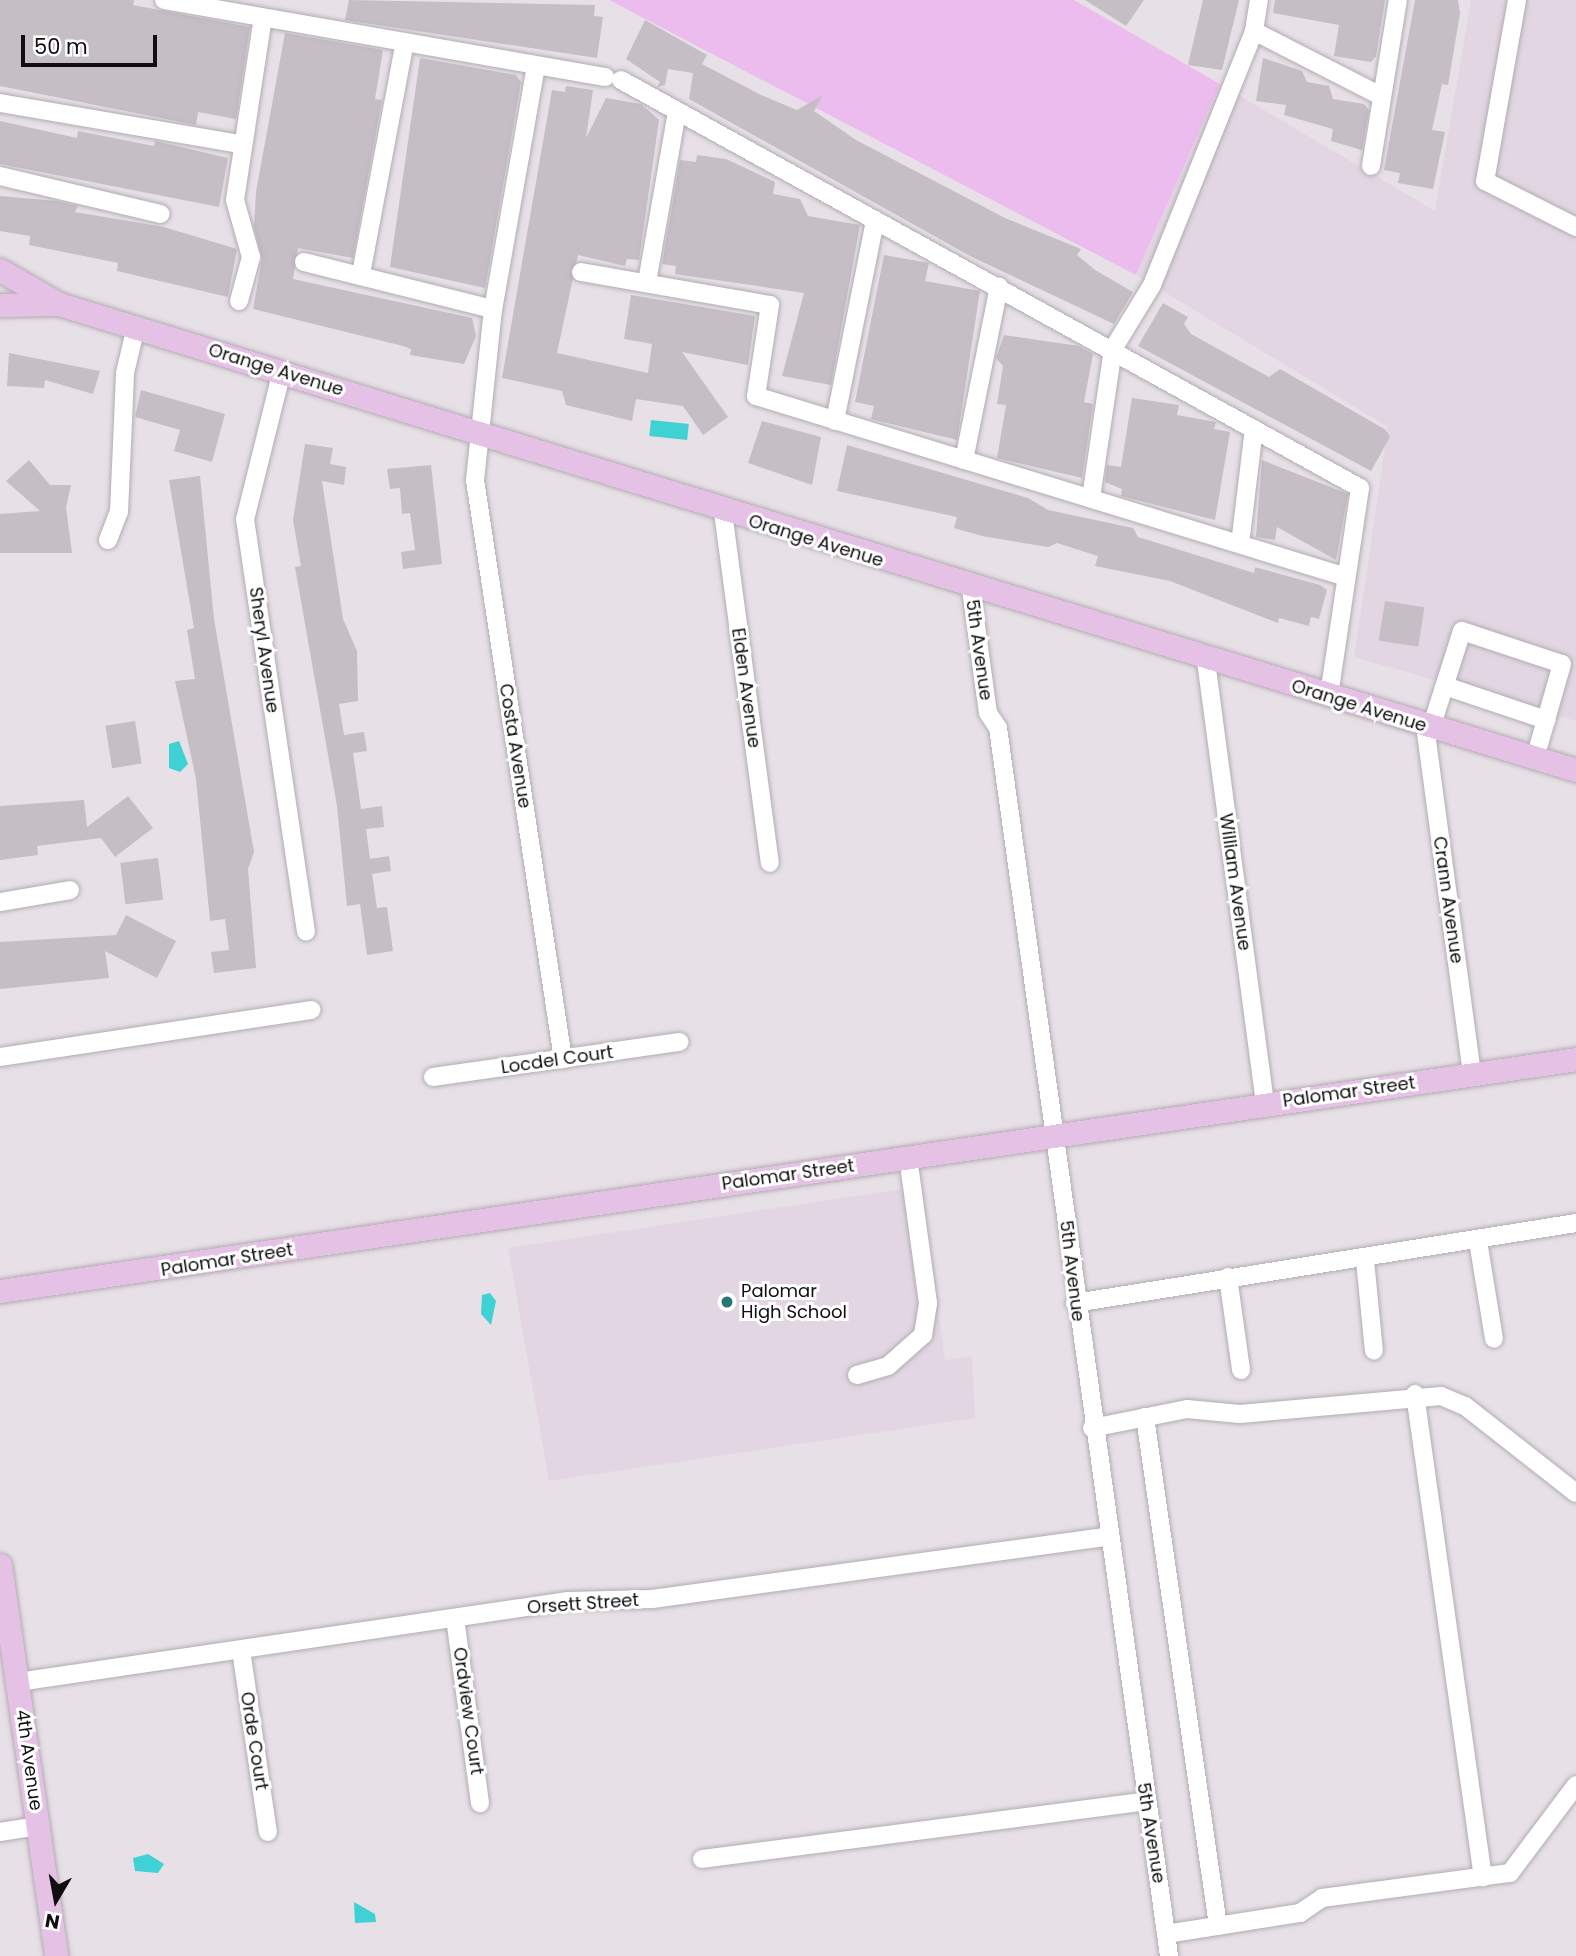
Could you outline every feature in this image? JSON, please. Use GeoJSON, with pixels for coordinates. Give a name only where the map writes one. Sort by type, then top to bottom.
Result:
{"type":"FeatureCollection","features":[{"type":"Feature","properties":{"kind":"main road","name":"Orange Avenue"},"geometry":{"type":"LineString","coordinates":[[0,271],[59,304],[971,589],[1576,770]]}},
{"type":"Feature","properties":{"kind":"main road","name":"Orange Avenue"},"geometry":{"type":"LineString","coordinates":[[0,304],[59,304]]}},
{"type":"Feature","properties":{"kind":"main road","name":"Palomar Street"},"geometry":{"type":"LineString","coordinates":[[0,1291],[1576,1059]]}},
{"type":"Feature","properties":{"kind":"main road","name":"4th Avenue"},"geometry":{"type":"LineString","coordinates":[[0,1565],[10,1669],[38,1826],[56,1956]]}},
{"type":"Feature","properties":{"kind":"street"},"geometry":{"type":"LineString","coordinates":[[164,0],[613,79],[1113,349],[1360,488],[1329,695]]}},
{"type":"Feature","properties":{"kind":"street"},"geometry":{"type":"LineString","coordinates":[[1091,498],[1113,349],[1152,285],[1254,31],[1259,0]]}},
{"type":"Feature","properties":{"kind":"street"},"geometry":{"type":"LineString","coordinates":[[1371,166],[1398,0]]}},
{"type":"Feature","properties":{"kind":"street"},"geometry":{"type":"LineString","coordinates":[[1517,0],[1485,181],[1576,227]]}},
{"type":"Feature","properties":{"kind":"street"},"geometry":{"type":"LineString","coordinates":[[239,301],[251,257],[235,200],[241,144],[263,18]]}},
{"type":"Feature","properties":{"kind":"street"},"geometry":{"type":"LineString","coordinates":[[1254,31],[1381,96]]}},
{"type":"Feature","properties":{"kind":"street"},"geometry":{"type":"LineString","coordinates":[[361,274],[405,42]]}},
{"type":"Feature","properties":{"kind":"street","name":"Costa Avenue"},"geometry":{"type":"LineString","coordinates":[[536,66],[493,309],[476,433],[475,481],[563,1059]]}},
{"type":"Feature","properties":{"kind":"street"},"geometry":{"type":"LineString","coordinates":[[0,103],[241,144]]}},
{"type":"Feature","properties":{"kind":"street"},"geometry":{"type":"LineString","coordinates":[[647,282],[677,112]]}},
{"type":"Feature","properties":{"kind":"street"},"geometry":{"type":"LineString","coordinates":[[0,176],[161,214]]}},
{"type":"Feature","properties":{"kind":"street"},"geometry":{"type":"LineString","coordinates":[[835,421],[875,220]]}},
{"type":"Feature","properties":{"kind":"street"},"geometry":{"type":"LineString","coordinates":[[304,262],[361,274],[493,309]]}},
{"type":"Feature","properties":{"kind":"street"},"geometry":{"type":"LineString","coordinates":[[581,272],[770,305],[756,396],[1346,577]]}},
{"type":"Feature","properties":{"kind":"street"},"geometry":{"type":"LineString","coordinates":[[964,460],[999,287]]}},
{"type":"Feature","properties":{"kind":"street"},"geometry":{"type":"LineString","coordinates":[[108,540],[119,512],[125,373],[136,327]]}},
{"type":"Feature","properties":{"kind":"street","name":"Sheryl Avenue"},"geometry":{"type":"LineString","coordinates":[[282,372],[245,519],[306,932]]}},
{"type":"Feature","properties":{"kind":"street"},"geometry":{"type":"LineString","coordinates":[[1240,544],[1254,429]]}},
{"type":"Feature","properties":{"kind":"street","name":"Elden Avenue"},"geometry":{"type":"LineString","coordinates":[[723,512],[769,863]]}},
{"type":"Feature","properties":{"kind":"street","name":"5th Avenue"},"geometry":{"type":"LineString","coordinates":[[971,589],[988,713],[998,728],[1107,1537],[1166,1934],[1167,1956]]}},
{"type":"Feature","properties":{"kind":"street"},"geometry":{"type":"LineString","coordinates":[[1428,727],[1445,686],[1462,631],[1562,664],[1535,758]]}},
{"type":"Feature","properties":{"kind":"street","name":"William Avenue"},"geometry":{"type":"LineString","coordinates":[[1206,661],[1265,1104]]}},
{"type":"Feature","properties":{"kind":"street"},"geometry":{"type":"LineString","coordinates":[[1445,686],[1546,720]]}},
{"type":"Feature","properties":{"kind":"street","name":"Crann Avenue"},"geometry":{"type":"LineString","coordinates":[[1428,727],[1472,1074]]}},
{"type":"Feature","properties":{"kind":"street"},"geometry":{"type":"LineString","coordinates":[[0,902],[70,890]]}},
{"type":"Feature","properties":{"kind":"street"},"geometry":{"type":"LineString","coordinates":[[0,1057],[311,1010]]}},
{"type":"Feature","properties":{"kind":"street","name":"Locdel Court"},"geometry":{"type":"LineString","coordinates":[[433,1077],[680,1042]]}},
{"type":"Feature","properties":{"kind":"street"},"geometry":{"type":"LineString","coordinates":[[857,1375],[888,1366],[923,1335],[928,1303],[908,1157]]}},
{"type":"Feature","properties":{"kind":"street"},"geometry":{"type":"LineString","coordinates":[[1075,1303],[1228,1277],[1365,1261],[1576,1223]]}},
{"type":"Feature","properties":{"kind":"street"},"geometry":{"type":"LineString","coordinates":[[1478,1241],[1494,1339]]}},
{"type":"Feature","properties":{"kind":"street"},"geometry":{"type":"LineString","coordinates":[[1365,1261],[1374,1351]]}},
{"type":"Feature","properties":{"kind":"street"},"geometry":{"type":"LineString","coordinates":[[1228,1277],[1241,1370]]}},
{"type":"Feature","properties":{"kind":"street"},"geometry":{"type":"LineString","coordinates":[[1093,1428],[1145,1417],[1415,1394],[1465,1406],[1576,1493]]}},
{"type":"Feature","properties":{"kind":"street"},"geometry":{"type":"LineString","coordinates":[[1415,1394],[1483,1877]]}},
{"type":"Feature","properties":{"kind":"street"},"geometry":{"type":"LineString","coordinates":[[1145,1417],[1218,1926]]}},
{"type":"Feature","properties":{"kind":"street","name":"Orsett Street"},"geometry":{"type":"LineString","coordinates":[[10,1669],[241,1650],[568,1601],[652,1599],[1107,1537]]}},
{"type":"Feature","properties":{"kind":"street","name":"Ordview Court"},"geometry":{"type":"LineString","coordinates":[[455,1618],[480,1803]]}},
{"type":"Feature","properties":{"kind":"street","name":"Orde Court"},"geometry":{"type":"LineString","coordinates":[[241,1650],[268,1832]]}},
{"type":"Feature","properties":{"kind":"street"},"geometry":{"type":"LineString","coordinates":[[1166,1934],[1300,1913],[1322,1898],[1510,1873],[1576,1785]]}},
{"type":"Feature","properties":{"kind":"street"},"geometry":{"type":"LineString","coordinates":[[702,1858],[1146,1801]]}},
{"type":"Feature","properties":{"kind":"street"},"geometry":{"type":"LineString","coordinates":[[0,1832],[38,1826]]}},
{"type":"Feature","properties":{"kind":"shaded area"},"geometry":{"type":"Polygon","coordinates":[[[609,0],[1074,0],[1220,84],[1136,275],[609,0]]]}},
{"type":"Feature","properties":{"kind":"shaded area"},"geometry":{"type":"Polygon","coordinates":[[[1471,0],[1576,0],[1576,721],[1354,657],[1388,427],[1136,275],[1220,84],[1435,211],[1471,0]]]}},
{"type":"Feature","properties":{"kind":"shaded area","name":"Palomar High School"},"geometry":{"type":"Polygon","coordinates":[[[922,1186],[945,1360],[972,1356],[975,1418],[549,1481],[508,1248],[922,1186]]]}},
{"type":"Feature","properties":{"kind":"water"},"geometry":{"type":"Polygon","coordinates":[[[651,420],[689,424],[687,440],[649,436],[651,420]]]}},
{"type":"Feature","properties":{"kind":"water"},"geometry":{"type":"Polygon","coordinates":[[[179,741],[188,764],[180,772],[169,768],[169,744],[179,741]]]}},
{"type":"Feature","properties":{"kind":"water"},"geometry":{"type":"Polygon","coordinates":[[[490,1293],[496,1301],[491,1325],[481,1314],[482,1295],[490,1293]]]}},
{"type":"Feature","properties":{"kind":"water"},"geometry":{"type":"Polygon","coordinates":[[[148,1854],[164,1864],[158,1873],[135,1871],[133,1858],[148,1854]]]}},
{"type":"Feature","properties":{"kind":"water"},"geometry":{"type":"Polygon","coordinates":[[[354,1902],[375,1914],[376,1922],[355,1923],[354,1902]]]}},
{"type":"Feature","properties":{"kind":"building"},"geometry":{"type":"Polygon","coordinates":[[[0,0],[134,0],[133,5],[250,27],[236,119],[198,112],[196,125],[0,86],[0,0]]]}},
{"type":"Feature","properties":{"kind":"building"},"geometry":{"type":"Polygon","coordinates":[[[349,0],[595,5],[594,16],[603,17],[597,58],[345,20],[349,0]]]}},
{"type":"Feature","properties":{"kind":"building"},"geometry":{"type":"Polygon","coordinates":[[[1085,0],[1144,0],[1126,26],[1085,0]]]}},
{"type":"Feature","properties":{"kind":"building"},"geometry":{"type":"Polygon","coordinates":[[[1203,0],[1239,0],[1222,70],[1188,65],[1203,0]]]}},
{"type":"Feature","properties":{"kind":"building"},"geometry":{"type":"Polygon","coordinates":[[[1275,0],[1385,0],[1376,56],[1371,62],[1334,56],[1339,25],[1273,13],[1275,0]]]}},
{"type":"Feature","properties":{"kind":"building"},"geometry":{"type":"Polygon","coordinates":[[[1415,0],[1458,0],[1460,13],[1448,85],[1442,84],[1432,130],[1445,132],[1433,189],[1398,183],[1400,173],[1384,170],[1415,0]]]}},
{"type":"Feature","properties":{"kind":"building"},"geometry":{"type":"Polygon","coordinates":[[[645,20],[707,55],[702,64],[761,95],[797,110],[823,95],[814,111],[856,140],[1005,218],[1081,249],[1077,255],[1095,270],[1133,292],[1114,324],[970,256],[689,99],[693,73],[668,69],[665,85],[657,87],[660,82],[626,59],[645,20]]]}},
{"type":"Feature","properties":{"kind":"building"},"geometry":{"type":"Polygon","coordinates":[[[285,33],[383,50],[375,99],[382,100],[353,258],[298,248],[293,279],[472,318],[476,336],[464,364],[410,355],[411,349],[403,346],[253,309],[262,259],[254,227],[256,192],[285,33]]]}},
{"type":"Feature","properties":{"kind":"building"},"geometry":{"type":"Polygon","coordinates":[[[420,58],[516,75],[521,82],[485,288],[390,267],[420,58]]]}},
{"type":"Feature","properties":{"kind":"building"},"geometry":{"type":"Polygon","coordinates":[[[1263,58],[1302,71],[1307,82],[1329,86],[1333,99],[1364,104],[1369,110],[1362,150],[1331,141],[1333,129],[1284,115],[1286,105],[1256,101],[1263,58]]]}},
{"type":"Feature","properties":{"kind":"building"},"geometry":{"type":"Polygon","coordinates":[[[566,86],[593,90],[586,138],[606,98],[641,104],[659,120],[639,260],[627,259],[625,266],[578,255],[557,353],[648,373],[652,344],[624,339],[631,295],[755,316],[748,365],[682,352],[728,417],[703,435],[683,406],[636,399],[632,421],[566,405],[562,391],[502,378],[552,90],[565,92],[566,86]]]}},
{"type":"Feature","properties":{"kind":"building"},"geometry":{"type":"Polygon","coordinates":[[[0,121],[77,138],[78,131],[154,146],[155,141],[228,158],[219,207],[0,164],[0,121]]]}},
{"type":"Feature","properties":{"kind":"building"},"geometry":{"type":"Polygon","coordinates":[[[697,155],[726,159],[775,182],[773,194],[800,199],[808,216],[860,225],[831,385],[782,376],[804,293],[675,274],[676,266],[662,264],[680,160],[696,162],[697,155]]]}},
{"type":"Feature","properties":{"kind":"building"},"geometry":{"type":"Polygon","coordinates":[[[0,196],[57,201],[78,206],[75,212],[164,227],[237,249],[228,297],[117,271],[118,263],[29,245],[30,236],[0,231],[0,196]]]}},
{"type":"Feature","properties":{"kind":"building"},"geometry":{"type":"Polygon","coordinates":[[[884,255],[929,263],[925,281],[980,291],[957,440],[871,419],[874,406],[855,402],[884,255]]]}},
{"type":"Feature","properties":{"kind":"building"},"geometry":{"type":"Polygon","coordinates":[[[1163,303],[1188,317],[1184,324],[1191,334],[1269,377],[1280,369],[1386,430],[1390,437],[1371,471],[1138,346],[1163,303]]]}},
{"type":"Feature","properties":{"kind":"building"},"geometry":{"type":"Polygon","coordinates":[[[1004,335],[1079,346],[1093,354],[1084,402],[1093,404],[1082,478],[997,458],[1006,405],[997,404],[1003,366],[996,358],[1004,335]]]}},
{"type":"Feature","properties":{"kind":"building"},"geometry":{"type":"Polygon","coordinates":[[[9,353],[100,371],[93,394],[45,380],[44,388],[7,386],[9,353]]]}},
{"type":"Feature","properties":{"kind":"building"},"geometry":{"type":"Polygon","coordinates":[[[141,390],[225,414],[212,462],[174,451],[180,430],[135,417],[141,390]]]}},
{"type":"Feature","properties":{"kind":"building"},"geometry":{"type":"Polygon","coordinates":[[[1132,398],[1179,405],[1177,415],[1216,422],[1214,429],[1230,432],[1215,520],[1121,496],[1122,489],[1105,482],[1107,465],[1121,467],[1132,398]]]}},
{"type":"Feature","properties":{"kind":"building"},"geometry":{"type":"Polygon","coordinates":[[[762,421],[821,437],[812,485],[748,463],[762,421]]]}},
{"type":"Feature","properties":{"kind":"building"},"geometry":{"type":"Polygon","coordinates":[[[305,444],[333,448],[330,464],[346,467],[344,485],[322,481],[343,619],[357,651],[358,701],[339,704],[344,735],[364,732],[367,751],[353,753],[361,809],[382,806],[384,827],[366,829],[370,859],[389,856],[391,871],[372,874],[377,908],[387,907],[393,951],[367,955],[360,904],[347,906],[337,806],[295,567],[301,566],[293,520],[305,444]]]}},
{"type":"Feature","properties":{"kind":"building"},"geometry":{"type":"Polygon","coordinates":[[[847,445],[1028,498],[1048,510],[1133,528],[1138,537],[1254,573],[1255,567],[1320,585],[1327,590],[1319,619],[1311,617],[1309,626],[1279,618],[1278,623],[1170,581],[1095,566],[1098,556],[1057,543],[1048,547],[982,536],[954,528],[957,517],[837,491],[847,445]]]}},
{"type":"Feature","properties":{"kind":"building"},"geometry":{"type":"Polygon","coordinates":[[[29,460],[50,485],[71,485],[66,507],[72,553],[0,553],[0,514],[40,511],[6,481],[29,460]]]}},
{"type":"Feature","properties":{"kind":"building"},"geometry":{"type":"Polygon","coordinates":[[[1262,460],[1348,494],[1336,560],[1277,527],[1275,540],[1256,537],[1262,460]]]}},
{"type":"Feature","properties":{"kind":"building"},"geometry":{"type":"Polygon","coordinates":[[[431,465],[442,564],[403,569],[401,552],[415,550],[410,513],[402,514],[400,488],[390,489],[387,469],[431,465]]]}},
{"type":"Feature","properties":{"kind":"building"},"geometry":{"type":"Polygon","coordinates":[[[200,476],[214,619],[254,852],[248,869],[256,968],[214,973],[211,952],[229,950],[225,919],[210,921],[196,779],[175,681],[195,679],[187,630],[194,628],[169,480],[200,476]]]}},
{"type":"Feature","properties":{"kind":"building"},"geometry":{"type":"Polygon","coordinates":[[[1385,601],[1425,607],[1418,647],[1379,641],[1385,601]]]}},
{"type":"Feature","properties":{"kind":"building"},"geometry":{"type":"Polygon","coordinates":[[[135,721],[142,763],[112,768],[105,726],[135,721]]]}},
{"type":"Feature","properties":{"kind":"building"},"geometry":{"type":"Polygon","coordinates":[[[128,796],[153,828],[115,857],[101,838],[37,846],[38,855],[0,860],[0,806],[84,800],[87,827],[128,796]]]}},
{"type":"Feature","properties":{"kind":"building"},"geometry":{"type":"Polygon","coordinates":[[[158,858],[163,900],[125,904],[120,863],[158,858]]]}},
{"type":"Feature","properties":{"kind":"building"},"geometry":{"type":"Polygon","coordinates":[[[126,915],[176,941],[157,978],[105,951],[109,978],[0,989],[0,942],[116,935],[126,915]]]}},
{"type":"Feature","properties":{"kind":"place","name":"Palomar High School"},"geometry":{"type":"Point","coordinates":[727,1302]}}]}
